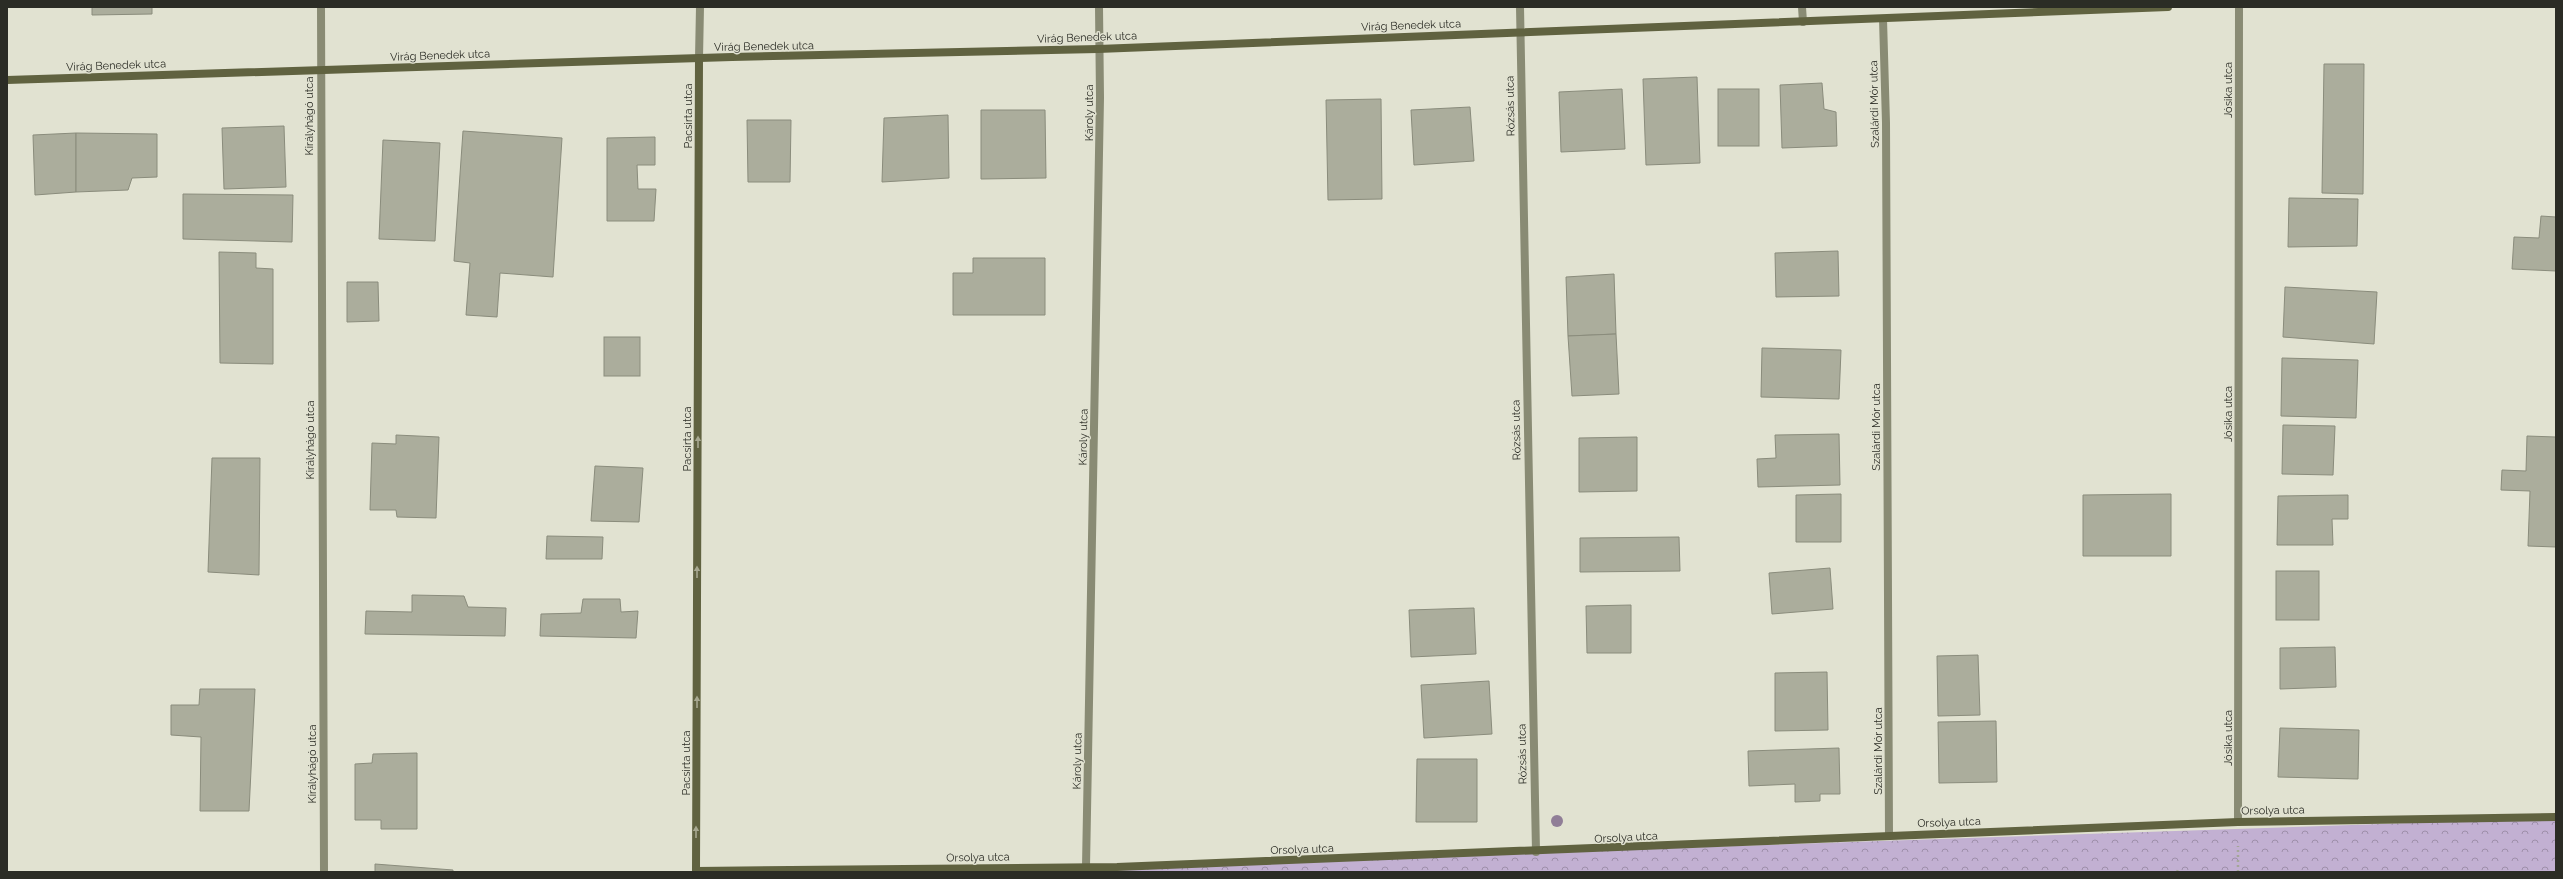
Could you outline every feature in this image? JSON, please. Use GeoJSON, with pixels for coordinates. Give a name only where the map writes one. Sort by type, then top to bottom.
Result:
{"type":"FeatureCollection","features":[{"type":"Feature","properties":{"kind":"street","name":"Királyhágó utca"},"geometry":{"type":"LineString","coordinates":[[321,7],[319,70],[324,872]]}},
{"type":"Feature","properties":{"kind":"street","name":"Pacsirta utca"},"geometry":{"type":"LineString","coordinates":[[696,872],[700,7]]}},
{"type":"Feature","properties":{"kind":"street","name":"Károly utca"},"geometry":{"type":"LineString","coordinates":[[1086,867],[1100,106],[1098,49],[1099,7]]}},
{"type":"Feature","properties":{"kind":"street","name":"Rózsás utca"},"geometry":{"type":"LineString","coordinates":[[1520,7],[1536,852]]}},
{"type":"Feature","properties":{"kind":"street"},"geometry":{"type":"LineString","coordinates":[[1802,7],[1803,22]]}},
{"type":"Feature","properties":{"kind":"street","name":"Virág Benedek utca"},"geometry":{"type":"LineString","coordinates":[[7,80],[699,58],[1098,49],[2168,7]]}},
{"type":"Feature","properties":{"kind":"street","name":"Jósika utca"},"geometry":{"type":"LineString","coordinates":[[2238,822],[2239,7]]}},
{"type":"Feature","properties":{"kind":"street","name":"Szalárdi Mór utca"},"geometry":{"type":"LineString","coordinates":[[1883,19],[1886,131],[1889,836]]}},
{"type":"Feature","properties":{"kind":"street","name":"Orsolya utca"},"geometry":{"type":"LineString","coordinates":[[696,872],[1086,867],[1117,870],[2238,822],[2556,817]]}},
{"type":"Feature","properties":{"kind":"path"},"geometry":{"type":"LineString","coordinates":[[2177,872],[2179,868]]}},
{"type":"Feature","properties":{"kind":"green space"},"geometry":{"type":"Polygon","coordinates":[[[2556,818],[2556,872],[1117,872],[1117,867],[2556,818]]]}},
{"type":"Feature","properties":{"kind":"building"},"geometry":{"type":"Polygon","coordinates":[[[92,7],[152,7],[152,14],[92,15],[92,7]]]}},
{"type":"Feature","properties":{"kind":"building"},"geometry":{"type":"Polygon","coordinates":[[[2324,64],[2364,64],[2363,194],[2322,193],[2324,64]]]}},
{"type":"Feature","properties":{"kind":"building"},"geometry":{"type":"Polygon","coordinates":[[[1697,77],[1700,163],[1646,165],[1643,79],[1697,77]]]}},
{"type":"Feature","properties":{"kind":"building"},"geometry":{"type":"Polygon","coordinates":[[[1822,83],[1824,109],[1836,112],[1837,146],[1782,148],[1780,85],[1822,83]]]}},
{"type":"Feature","properties":{"kind":"building"},"geometry":{"type":"Polygon","coordinates":[[[1622,89],[1625,149],[1561,152],[1559,92],[1622,89]]]}},
{"type":"Feature","properties":{"kind":"building"},"geometry":{"type":"Polygon","coordinates":[[[1718,89],[1759,89],[1759,146],[1718,146],[1718,89]]]}},
{"type":"Feature","properties":{"kind":"building"},"geometry":{"type":"Polygon","coordinates":[[[1381,99],[1382,199],[1328,200],[1326,100],[1381,99]]]}},
{"type":"Feature","properties":{"kind":"building"},"geometry":{"type":"Polygon","coordinates":[[[1470,107],[1474,161],[1414,165],[1411,110],[1470,107]]]}},
{"type":"Feature","properties":{"kind":"building"},"geometry":{"type":"Polygon","coordinates":[[[981,110],[1045,110],[1046,178],[981,179],[981,110]]]}},
{"type":"Feature","properties":{"kind":"building"},"geometry":{"type":"Polygon","coordinates":[[[948,115],[949,178],[882,182],[884,118],[948,115]]]}},
{"type":"Feature","properties":{"kind":"building"},"geometry":{"type":"Polygon","coordinates":[[[747,120],[791,120],[790,182],[748,182],[747,120]]]}},
{"type":"Feature","properties":{"kind":"building"},"geometry":{"type":"Polygon","coordinates":[[[284,126],[286,187],[224,189],[222,128],[284,126]]]}},
{"type":"Feature","properties":{"kind":"building"},"geometry":{"type":"Polygon","coordinates":[[[463,131],[562,138],[553,277],[500,273],[497,317],[466,315],[470,263],[454,261],[463,131]]]}},
{"type":"Feature","properties":{"kind":"building"},"geometry":{"type":"Polygon","coordinates":[[[76,133],[76,192],[35,195],[33,135],[76,133]]]}},
{"type":"Feature","properties":{"kind":"building"},"geometry":{"type":"Polygon","coordinates":[[[76,133],[157,134],[157,177],[132,178],[128,190],[76,192],[76,133]]]}},
{"type":"Feature","properties":{"kind":"building"},"geometry":{"type":"Polygon","coordinates":[[[655,137],[655,165],[637,165],[638,189],[656,189],[654,221],[607,221],[607,138],[655,137]]]}},
{"type":"Feature","properties":{"kind":"building"},"geometry":{"type":"Polygon","coordinates":[[[383,140],[440,143],[435,241],[379,239],[383,140]]]}},
{"type":"Feature","properties":{"kind":"building"},"geometry":{"type":"Polygon","coordinates":[[[183,194],[293,195],[292,242],[183,239],[183,194]]]}},
{"type":"Feature","properties":{"kind":"building"},"geometry":{"type":"Polygon","coordinates":[[[2289,198],[2358,199],[2357,246],[2288,247],[2289,198]]]}},
{"type":"Feature","properties":{"kind":"building"},"geometry":{"type":"Polygon","coordinates":[[[2541,216],[2556,217],[2556,271],[2512,269],[2514,237],[2539,238],[2541,216]]]}},
{"type":"Feature","properties":{"kind":"building"},"geometry":{"type":"Polygon","coordinates":[[[1838,251],[1839,296],[1776,297],[1775,253],[1838,251]]]}},
{"type":"Feature","properties":{"kind":"building"},"geometry":{"type":"Polygon","coordinates":[[[219,252],[256,253],[256,268],[273,269],[273,364],[220,363],[219,252]]]}},
{"type":"Feature","properties":{"kind":"building"},"geometry":{"type":"Polygon","coordinates":[[[973,258],[1045,258],[1045,315],[953,315],[953,273],[973,273],[973,258]]]}},
{"type":"Feature","properties":{"kind":"building"},"geometry":{"type":"Polygon","coordinates":[[[1614,274],[1616,334],[1568,336],[1566,277],[1614,274]]]}},
{"type":"Feature","properties":{"kind":"building"},"geometry":{"type":"Polygon","coordinates":[[[347,282],[378,282],[379,321],[347,322],[347,282]]]}},
{"type":"Feature","properties":{"kind":"building"},"geometry":{"type":"Polygon","coordinates":[[[2285,287],[2377,292],[2374,344],[2283,337],[2285,287]]]}},
{"type":"Feature","properties":{"kind":"building"},"geometry":{"type":"Polygon","coordinates":[[[1616,334],[1619,394],[1572,396],[1568,336],[1616,334]]]}},
{"type":"Feature","properties":{"kind":"building"},"geometry":{"type":"Polygon","coordinates":[[[604,337],[640,337],[640,376],[604,376],[604,337]]]}},
{"type":"Feature","properties":{"kind":"building"},"geometry":{"type":"Polygon","coordinates":[[[1762,348],[1841,350],[1839,399],[1761,397],[1762,348]]]}},
{"type":"Feature","properties":{"kind":"building"},"geometry":{"type":"Polygon","coordinates":[[[2282,358],[2358,360],[2356,418],[2281,416],[2282,358]]]}},
{"type":"Feature","properties":{"kind":"building"},"geometry":{"type":"Polygon","coordinates":[[[2283,425],[2335,426],[2333,475],[2282,474],[2283,425]]]}},
{"type":"Feature","properties":{"kind":"building"},"geometry":{"type":"Polygon","coordinates":[[[1839,434],[1840,485],[1758,487],[1757,459],[1776,458],[1775,435],[1839,434]]]}},
{"type":"Feature","properties":{"kind":"building"},"geometry":{"type":"Polygon","coordinates":[[[396,435],[439,437],[436,518],[397,517],[396,510],[370,510],[372,443],[396,444],[396,435]]]}},
{"type":"Feature","properties":{"kind":"building"},"geometry":{"type":"Polygon","coordinates":[[[2527,436],[2556,437],[2556,547],[2528,546],[2530,491],[2501,490],[2502,470],[2526,471],[2527,436]]]}},
{"type":"Feature","properties":{"kind":"building"},"geometry":{"type":"Polygon","coordinates":[[[1637,437],[1637,491],[1579,492],[1579,438],[1637,437]]]}},
{"type":"Feature","properties":{"kind":"building"},"geometry":{"type":"Polygon","coordinates":[[[212,458],[260,458],[259,575],[208,572],[212,458]]]}},
{"type":"Feature","properties":{"kind":"building"},"geometry":{"type":"Polygon","coordinates":[[[595,466],[643,468],[639,522],[591,521],[595,466]]]}},
{"type":"Feature","properties":{"kind":"building"},"geometry":{"type":"Polygon","coordinates":[[[1841,494],[1841,542],[1796,542],[1796,495],[1841,494]]]}},
{"type":"Feature","properties":{"kind":"building"},"geometry":{"type":"Polygon","coordinates":[[[2171,494],[2171,556],[2083,556],[2083,495],[2171,494]]]}},
{"type":"Feature","properties":{"kind":"building"},"geometry":{"type":"Polygon","coordinates":[[[2348,495],[2348,519],[2332,519],[2333,545],[2277,545],[2278,496],[2348,495]]]}},
{"type":"Feature","properties":{"kind":"building"},"geometry":{"type":"Polygon","coordinates":[[[547,536],[603,537],[602,559],[546,559],[547,536]]]}},
{"type":"Feature","properties":{"kind":"building"},"geometry":{"type":"Polygon","coordinates":[[[1679,537],[1680,571],[1580,572],[1580,538],[1679,537]]]}},
{"type":"Feature","properties":{"kind":"building"},"geometry":{"type":"Polygon","coordinates":[[[1830,568],[1833,609],[1772,614],[1769,573],[1830,568]]]}},
{"type":"Feature","properties":{"kind":"building"},"geometry":{"type":"Polygon","coordinates":[[[2276,571],[2319,571],[2319,620],[2276,620],[2276,571]]]}},
{"type":"Feature","properties":{"kind":"building"},"geometry":{"type":"Polygon","coordinates":[[[412,595],[464,596],[468,607],[506,608],[505,636],[365,634],[366,611],[412,612],[412,595]]]}},
{"type":"Feature","properties":{"kind":"building"},"geometry":{"type":"Polygon","coordinates":[[[583,599],[620,599],[621,612],[638,611],[636,638],[540,636],[541,614],[581,613],[583,599]]]}},
{"type":"Feature","properties":{"kind":"building"},"geometry":{"type":"Polygon","coordinates":[[[1631,605],[1631,653],[1587,653],[1586,606],[1631,605]]]}},
{"type":"Feature","properties":{"kind":"building"},"geometry":{"type":"Polygon","coordinates":[[[1474,608],[1476,654],[1411,657],[1409,610],[1474,608]]]}},
{"type":"Feature","properties":{"kind":"building"},"geometry":{"type":"Polygon","coordinates":[[[2335,647],[2336,687],[2280,689],[2280,648],[2335,647]]]}},
{"type":"Feature","properties":{"kind":"building"},"geometry":{"type":"Polygon","coordinates":[[[1978,655],[1980,715],[1938,716],[1937,656],[1978,655]]]}},
{"type":"Feature","properties":{"kind":"building"},"geometry":{"type":"Polygon","coordinates":[[[1827,672],[1828,730],[1775,731],[1775,673],[1827,672]]]}},
{"type":"Feature","properties":{"kind":"building"},"geometry":{"type":"Polygon","coordinates":[[[1489,681],[1492,734],[1424,738],[1421,685],[1489,681]]]}},
{"type":"Feature","properties":{"kind":"building"},"geometry":{"type":"Polygon","coordinates":[[[200,689],[255,689],[249,811],[200,811],[201,737],[171,735],[171,705],[199,705],[200,689]]]}},
{"type":"Feature","properties":{"kind":"building"},"geometry":{"type":"Polygon","coordinates":[[[1996,721],[1997,782],[1939,783],[1938,722],[1996,721]]]}},
{"type":"Feature","properties":{"kind":"building"},"geometry":{"type":"Polygon","coordinates":[[[2280,728],[2359,730],[2358,779],[2278,777],[2280,728]]]}},
{"type":"Feature","properties":{"kind":"building"},"geometry":{"type":"Polygon","coordinates":[[[1839,748],[1840,794],[1820,794],[1820,801],[1795,802],[1795,784],[1749,786],[1748,751],[1839,748]]]}},
{"type":"Feature","properties":{"kind":"building"},"geometry":{"type":"Polygon","coordinates":[[[417,753],[417,829],[381,829],[381,820],[355,820],[355,764],[372,763],[373,754],[417,753]]]}},
{"type":"Feature","properties":{"kind":"building"},"geometry":{"type":"Polygon","coordinates":[[[1417,759],[1477,759],[1477,822],[1416,822],[1417,759]]]}},
{"type":"Feature","properties":{"kind":"building"},"geometry":{"type":"Polygon","coordinates":[[[375,864],[453,870],[453,872],[375,872],[375,864]]]}}]}
